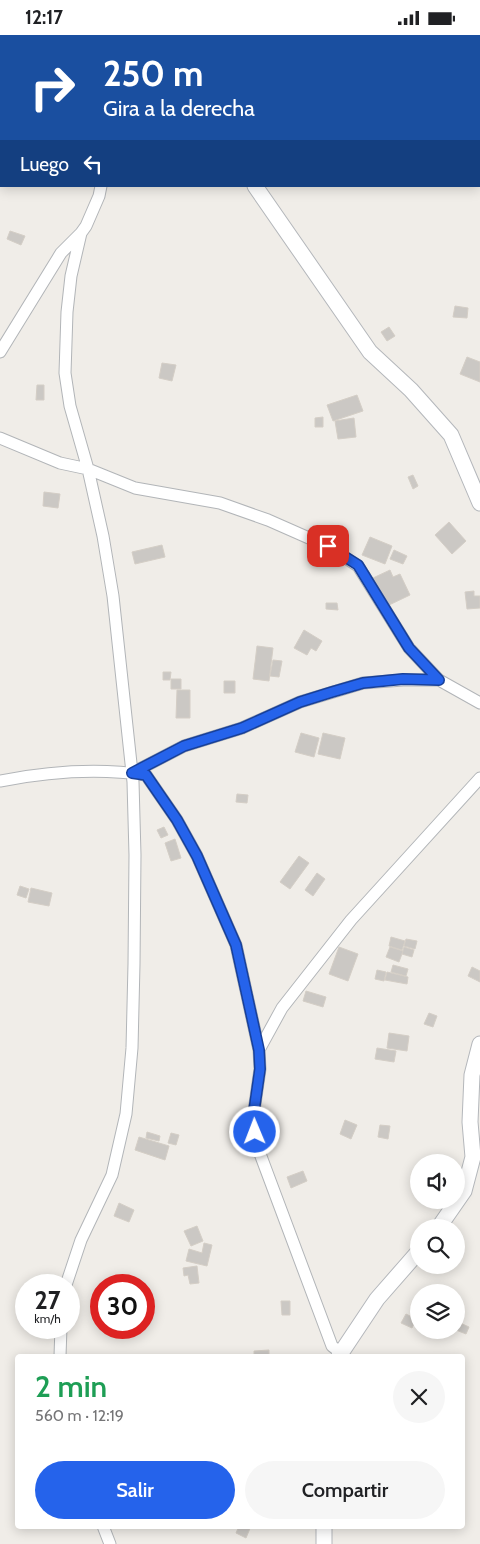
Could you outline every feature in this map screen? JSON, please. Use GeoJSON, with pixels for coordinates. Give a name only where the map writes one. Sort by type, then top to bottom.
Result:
{"type":"FeatureCollection","features":[{"type":"Feature","properties":{"kind":"main road"},"geometry":{"type":"LineString","coordinates":[[256,187],[370,352],[411,391],[451,435],[480,503]]}},
{"type":"Feature","properties":{"kind":"main road"},"geometry":{"type":"LineString","coordinates":[[445,1219],[464,1191],[473,1157],[470,1122],[472,1075],[480,1044]]}},
{"type":"Feature","properties":{"kind":"main road"},"geometry":{"type":"LineString","coordinates":[[341,1354],[377,1299],[410,1261]]}},
{"type":"Feature","properties":{"kind":"main road"},"geometry":{"type":"LineString","coordinates":[[324,1529],[324,1544]]}},
{"type":"Feature","properties":{"kind":"street"},"geometry":{"type":"LineString","coordinates":[[70,1274],[81,1240],[112,1175],[126,1114],[132,1048],[136,855],[132,773],[113,596],[103,535],[88,469],[70,407],[65,373],[67,312],[72,276],[81,233],[99,196],[101,187]]}},
{"type":"Feature","properties":{"kind":"street"},"geometry":{"type":"LineString","coordinates":[[0,352],[61,253],[81,233]]}},
{"type":"Feature","properties":{"kind":"street"},"geometry":{"type":"LineString","coordinates":[[0,438],[60,463],[88,469],[135,488],[220,503],[268,519],[328,546],[358,565],[409,648],[439,680],[480,703]]}},
{"type":"Feature","properties":{"kind":"street"},"geometry":{"type":"LineString","coordinates":[[132,773],[184,746],[242,728],[309,699],[363,683],[403,679],[439,680]]}},
{"type":"Feature","properties":{"kind":"street"},"geometry":{"type":"LineString","coordinates":[[0,781],[31,775],[132,773],[146,775],[177,820],[197,856],[236,945],[259,1050],[260,1069],[254,1111],[255,1132],[259,1151],[332,1346],[339,1354]]}},
{"type":"Feature","properties":{"kind":"street"},"geometry":{"type":"LineString","coordinates":[[259,1050],[282,1008],[351,920],[480,778]]}},
{"type":"Feature","properties":{"kind":"street"},"geometry":{"type":"LineString","coordinates":[[60,1354],[61,1339]]}},
{"type":"Feature","properties":{"kind":"street"},"geometry":{"type":"LineString","coordinates":[[104,1529],[110,1544]]}},
{"type":"Feature","properties":{"kind":"building"},"geometry":{"type":"Polygon","coordinates":[[[10,231],[25,236],[21,245],[7,239],[10,231]]]}},
{"type":"Feature","properties":{"kind":"building"},"geometry":{"type":"Polygon","coordinates":[[[455,306],[468,308],[467,318],[453,317],[455,306]]]}},
{"type":"Feature","properties":{"kind":"building"},"geometry":{"type":"Polygon","coordinates":[[[389,327],[395,336],[387,341],[381,332],[389,327]]]}},
{"type":"Feature","properties":{"kind":"building"},"geometry":{"type":"Polygon","coordinates":[[[467,357],[480,362],[480,382],[460,374],[467,357]]]}},
{"type":"Feature","properties":{"kind":"building"},"geometry":{"type":"Polygon","coordinates":[[[162,363],[176,365],[172,381],[159,378],[162,363]]]}},
{"type":"Feature","properties":{"kind":"building"},"geometry":{"type":"Polygon","coordinates":[[[37,385],[44,385],[44,400],[36,400],[37,385]]]}},
{"type":"Feature","properties":{"kind":"building"},"geometry":{"type":"Polygon","coordinates":[[[357,395],[363,411],[333,421],[327,405],[357,395]]]}},
{"type":"Feature","properties":{"kind":"building"},"geometry":{"type":"Polygon","coordinates":[[[323,417],[323,427],[315,427],[315,418],[323,417]]]}},
{"type":"Feature","properties":{"kind":"building"},"geometry":{"type":"Polygon","coordinates":[[[354,418],[356,437],[338,439],[335,421],[354,418]]]}},
{"type":"Feature","properties":{"kind":"building"},"geometry":{"type":"Polygon","coordinates":[[[413,475],[418,486],[413,489],[408,477],[413,475]]]}},
{"type":"Feature","properties":{"kind":"building"},"geometry":{"type":"Polygon","coordinates":[[[44,492],[60,494],[58,508],[43,506],[44,492]]]}},
{"type":"Feature","properties":{"kind":"building"},"geometry":{"type":"Polygon","coordinates":[[[449,522],[466,541],[452,554],[435,535],[449,522]]]}},
{"type":"Feature","properties":{"kind":"building"},"geometry":{"type":"Polygon","coordinates":[[[370,537],[392,546],[385,564],[362,555],[370,537]]]}},
{"type":"Feature","properties":{"kind":"building"},"geometry":{"type":"Polygon","coordinates":[[[162,545],[165,557],[135,564],[132,552],[162,545]]]}},
{"type":"Feature","properties":{"kind":"building"},"geometry":{"type":"Polygon","coordinates":[[[394,550],[407,556],[403,564],[390,559],[394,550]]]}},
{"type":"Feature","properties":{"kind":"building"},"geometry":{"type":"Polygon","coordinates":[[[390,570],[393,577],[400,574],[410,595],[387,606],[373,578],[390,570]]]}},
{"type":"Feature","properties":{"kind":"building"},"geometry":{"type":"Polygon","coordinates":[[[474,591],[474,596],[480,596],[480,608],[467,609],[465,592],[474,591]]]}},
{"type":"Feature","properties":{"kind":"building"},"geometry":{"type":"Polygon","coordinates":[[[326,603],[337,603],[338,610],[326,609],[326,603]]]}},
{"type":"Feature","properties":{"kind":"building"},"geometry":{"type":"Polygon","coordinates":[[[304,630],[322,641],[316,651],[311,648],[307,655],[294,648],[304,630]]]}},
{"type":"Feature","properties":{"kind":"building"},"geometry":{"type":"Polygon","coordinates":[[[257,646],[273,648],[269,681],[253,679],[257,646]]]}},
{"type":"Feature","properties":{"kind":"building"},"geometry":{"type":"Polygon","coordinates":[[[273,660],[282,661],[279,677],[270,676],[273,660]]]}},
{"type":"Feature","properties":{"kind":"building"},"geometry":{"type":"Polygon","coordinates":[[[163,672],[171,672],[170,680],[163,680],[163,672]]]}},
{"type":"Feature","properties":{"kind":"building"},"geometry":{"type":"Polygon","coordinates":[[[171,679],[181,679],[181,689],[171,689],[171,679]]]}},
{"type":"Feature","properties":{"kind":"building"},"geometry":{"type":"Polygon","coordinates":[[[224,681],[235,681],[235,693],[224,693],[224,681]]]}},
{"type":"Feature","properties":{"kind":"building"},"geometry":{"type":"Polygon","coordinates":[[[177,690],[190,690],[190,718],[176,718],[177,690]]]}},
{"type":"Feature","properties":{"kind":"building"},"geometry":{"type":"Polygon","coordinates":[[[301,733],[319,738],[314,757],[295,752],[301,733]]]}},
{"type":"Feature","properties":{"kind":"building"},"geometry":{"type":"Polygon","coordinates":[[[323,733],[345,738],[340,759],[318,754],[323,733]]]}},
{"type":"Feature","properties":{"kind":"building"},"geometry":{"type":"Polygon","coordinates":[[[237,794],[248,795],[247,803],[236,802],[237,794]]]}},
{"type":"Feature","properties":{"kind":"building"},"geometry":{"type":"Polygon","coordinates":[[[164,827],[168,835],[161,838],[157,830],[164,827]]]}},
{"type":"Feature","properties":{"kind":"building"},"geometry":{"type":"Polygon","coordinates":[[[175,839],[181,858],[171,861],[165,843],[175,839]]]}},
{"type":"Feature","properties":{"kind":"building"},"geometry":{"type":"Polygon","coordinates":[[[299,856],[309,863],[290,889],[280,882],[299,856]]]}},
{"type":"Feature","properties":{"kind":"building"},"geometry":{"type":"Polygon","coordinates":[[[317,873],[325,879],[313,896],[305,890],[317,873]]]}},
{"type":"Feature","properties":{"kind":"building"},"geometry":{"type":"Polygon","coordinates":[[[20,886],[29,889],[26,898],[17,895],[20,886]]]}},
{"type":"Feature","properties":{"kind":"building"},"geometry":{"type":"Polygon","coordinates":[[[31,888],[52,893],[49,906],[28,902],[31,888]]]}},
{"type":"Feature","properties":{"kind":"building"},"geometry":{"type":"Polygon","coordinates":[[[391,937],[405,941],[402,950],[389,946],[391,937]]]}},
{"type":"Feature","properties":{"kind":"building"},"geometry":{"type":"Polygon","coordinates":[[[406,939],[417,941],[415,949],[404,946],[406,939]]]}},
{"type":"Feature","properties":{"kind":"building"},"geometry":{"type":"Polygon","coordinates":[[[339,947],[358,954],[348,981],[329,974],[339,947]]]}},
{"type":"Feature","properties":{"kind":"building"},"geometry":{"type":"Polygon","coordinates":[[[390,947],[403,951],[399,962],[386,957],[390,947]]]}},
{"type":"Feature","properties":{"kind":"building"},"geometry":{"type":"Polygon","coordinates":[[[404,947],[414,950],[412,957],[402,954],[404,947]]]}},
{"type":"Feature","properties":{"kind":"building"},"geometry":{"type":"Polygon","coordinates":[[[393,965],[408,969],[406,976],[391,972],[393,965]]]}},
{"type":"Feature","properties":{"kind":"building"},"geometry":{"type":"Polygon","coordinates":[[[472,967],[480,971],[480,982],[468,976],[472,967]]]}},
{"type":"Feature","properties":{"kind":"building"},"geometry":{"type":"Polygon","coordinates":[[[377,970],[386,972],[384,981],[375,979],[377,970]]]}},
{"type":"Feature","properties":{"kind":"building"},"geometry":{"type":"Polygon","coordinates":[[[387,972],[408,977],[407,984],[385,980],[387,972]]]}},
{"type":"Feature","properties":{"kind":"building"},"geometry":{"type":"Polygon","coordinates":[[[306,991],[326,997],[323,1007],[303,1001],[306,991]]]}},
{"type":"Feature","properties":{"kind":"building"},"geometry":{"type":"Polygon","coordinates":[[[429,1013],[437,1016],[433,1027],[424,1024],[429,1013]]]}},
{"type":"Feature","properties":{"kind":"building"},"geometry":{"type":"Polygon","coordinates":[[[389,1033],[409,1036],[407,1051],[387,1048],[389,1033]]]}},
{"type":"Feature","properties":{"kind":"building"},"geometry":{"type":"Polygon","coordinates":[[[377,1048],[396,1051],[394,1062],[375,1059],[377,1048]]]}},
{"type":"Feature","properties":{"kind":"building"},"geometry":{"type":"Polygon","coordinates":[[[345,1120],[357,1125],[351,1139],[340,1134],[345,1120]]]}},
{"type":"Feature","properties":{"kind":"building"},"geometry":{"type":"Polygon","coordinates":[[[380,1125],[390,1126],[388,1139],[378,1137],[380,1125]]]}},
{"type":"Feature","properties":{"kind":"building"},"geometry":{"type":"Polygon","coordinates":[[[147,1132],[160,1136],[159,1141],[146,1138],[147,1132]]]}},
{"type":"Feature","properties":{"kind":"building"},"geometry":{"type":"Polygon","coordinates":[[[171,1133],[179,1135],[176,1145],[168,1143],[171,1133]]]}},
{"type":"Feature","properties":{"kind":"building"},"geometry":{"type":"Polygon","coordinates":[[[139,1137],[169,1146],[165,1160],[135,1150],[139,1137]]]}},
{"type":"Feature","properties":{"kind":"building"},"geometry":{"type":"Polygon","coordinates":[[[303,1171],[307,1181],[291,1188],[287,1177],[303,1171]]]}},
{"type":"Feature","properties":{"kind":"building"},"geometry":{"type":"Polygon","coordinates":[[[119,1203],[134,1210],[129,1222],[114,1216],[119,1203]]]}},
{"type":"Feature","properties":{"kind":"building"},"geometry":{"type":"Polygon","coordinates":[[[197,1226],[203,1241],[191,1246],[184,1231],[197,1226]]]}},
{"type":"Feature","properties":{"kind":"building"},"geometry":{"type":"Polygon","coordinates":[[[204,1243],[212,1245],[207,1266],[186,1261],[189,1249],[202,1253],[204,1243]]]}},
{"type":"Feature","properties":{"kind":"building"},"geometry":{"type":"Polygon","coordinates":[[[197,1266],[199,1283],[190,1284],[188,1275],[184,1276],[183,1268],[197,1266]]]}},
{"type":"Feature","properties":{"kind":"building"},"geometry":{"type":"Polygon","coordinates":[[[281,1301],[290,1301],[290,1315],[282,1315],[281,1301]]]}},
{"type":"Feature","properties":{"kind":"building"},"geometry":{"type":"Polygon","coordinates":[[[406,1314],[410,1316],[410,1327],[401,1323],[406,1314]]]}},
{"type":"Feature","properties":{"kind":"building"},"geometry":{"type":"Polygon","coordinates":[[[465,1325],[469,1327],[465,1334],[465,1325]]]}},
{"type":"Feature","properties":{"kind":"building"},"geometry":{"type":"Polygon","coordinates":[[[269,1350],[269,1354],[254,1354],[254,1351],[269,1350]]]}},
{"type":"Feature","properties":{"kind":"building"},"geometry":{"type":"Polygon","coordinates":[[[238,1529],[250,1529],[246,1538],[236,1533],[238,1529]]]}},
{"type":"Feature","properties":{"kind":"route"},"geometry":{"type":"LineString","coordinates":[[255,1132],[254,1111],[260,1069],[259,1050],[236,945],[197,856],[177,820],[146,775],[132,773],[184,746],[242,728],[300,702],[332,692],[363,683],[403,679],[439,680],[409,648],[358,565],[328,546]]}}]}
